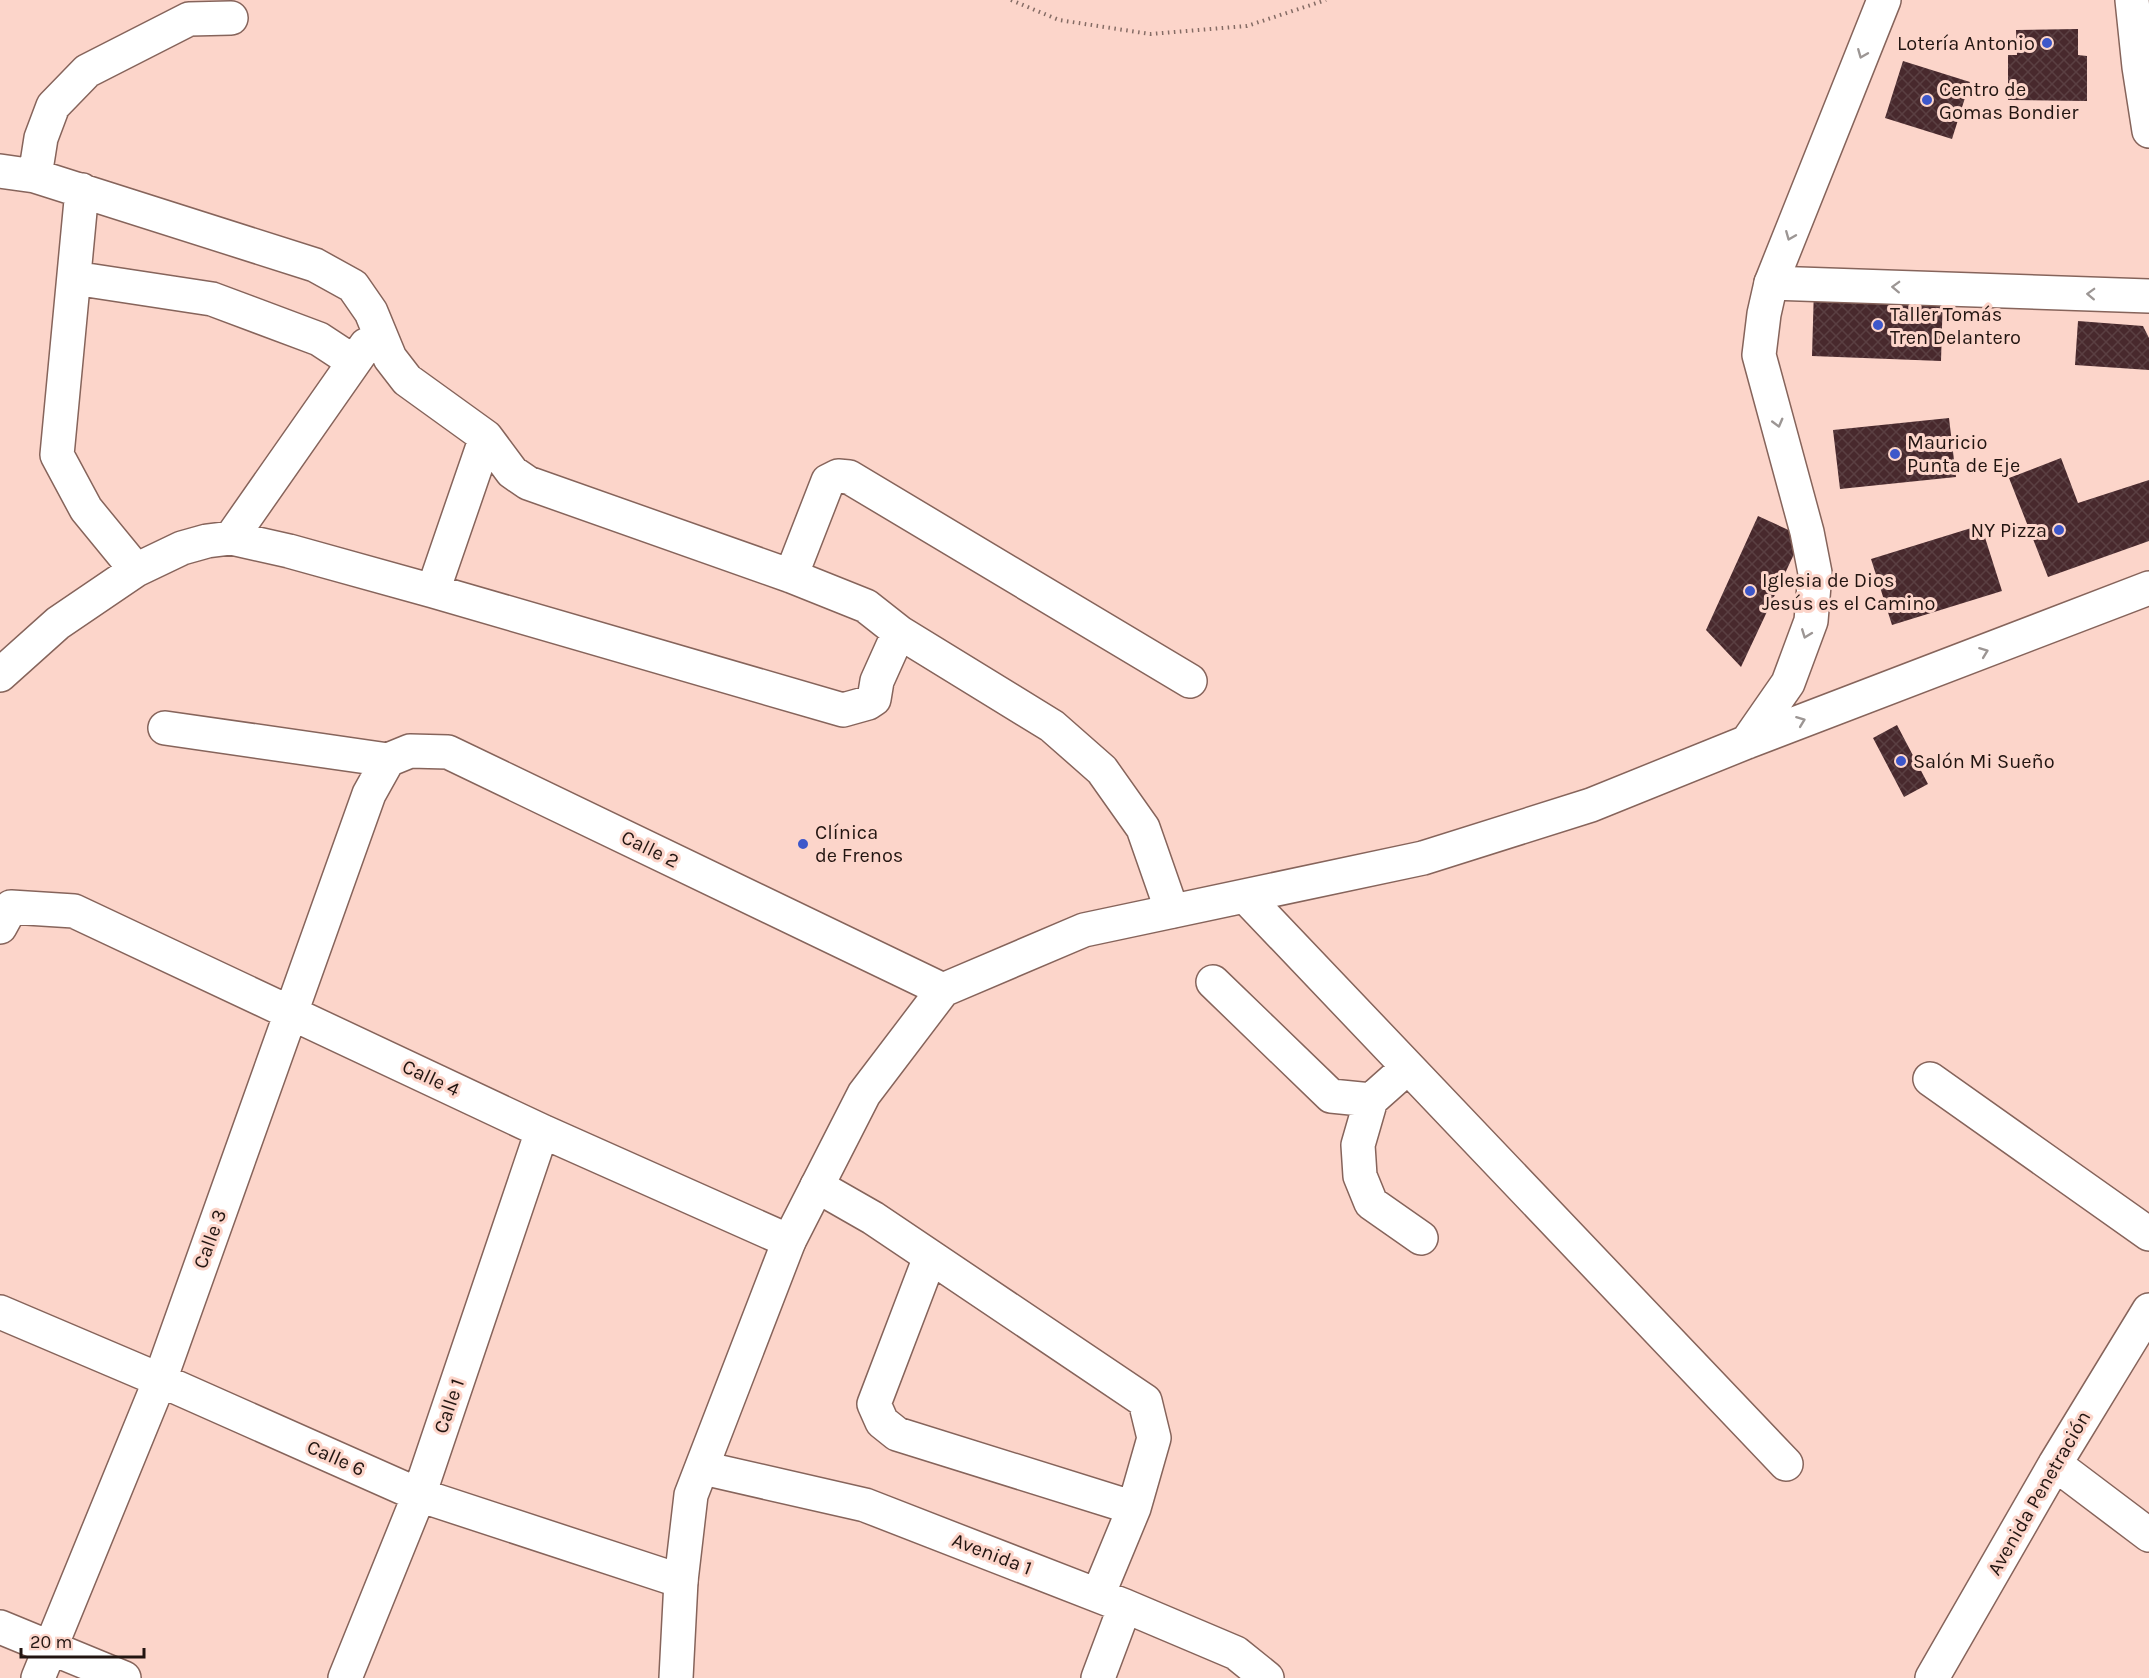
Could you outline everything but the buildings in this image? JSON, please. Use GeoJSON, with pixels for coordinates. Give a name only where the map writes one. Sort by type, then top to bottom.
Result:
{"type":"FeatureCollection","features":[{"type":"Feature","properties":{"kind":"street"},"geometry":{"type":"LineString","coordinates":[[1747,742],[1788,683],[1811,621],[1815,573],[1807,532],[1759,355],[1764,314],[1771,283],[1884,0]]}},
{"type":"Feature","properties":{"kind":"street"},"geometry":{"type":"LineString","coordinates":[[2132,0],[2149,131]]}},
{"type":"Feature","properties":{"kind":"street"},"geometry":{"type":"LineString","coordinates":[[35,176],[41,138],[53,106],[87,71],[189,19],[231,18]]}},
{"type":"Feature","properties":{"kind":"street"},"geometry":{"type":"LineString","coordinates":[[0,171],[35,176],[82,190],[315,266],[353,286],[372,312],[390,358],[408,380],[486,437],[512,472],[528,483],[791,576],[866,606],[899,632],[1052,726],[1102,770],[1143,828],[1172,911]]}},
{"type":"Feature","properties":{"kind":"street"},"geometry":{"type":"LineString","coordinates":[[82,190],[57,455],[86,509],[136,570]]}},
{"type":"Feature","properties":{"kind":"street"},"geometry":{"type":"LineString","coordinates":[[74,278],[212,299],[319,339],[354,362]]}},
{"type":"Feature","properties":{"kind":"street"},"geometry":{"type":"LineString","coordinates":[[1771,283],[2149,296]]}},
{"type":"Feature","properties":{"kind":"street"},"geometry":{"type":"LineString","coordinates":[[231,538],[377,328]]}},
{"type":"Feature","properties":{"kind":"street"},"geometry":{"type":"LineString","coordinates":[[433,591],[486,437]]}},
{"type":"Feature","properties":{"kind":"street"},"geometry":{"type":"LineString","coordinates":[[791,576],[828,481],[838,476],[849,477],[1190,681]]}},
{"type":"Feature","properties":{"kind":"street"},"geometry":{"type":"LineString","coordinates":[[0,675],[58,623],[136,570],[182,548],[207,541],[231,538],[289,551],[433,591],[843,710],[874,699],[877,681],[899,632]]}},
{"type":"Feature","properties":{"kind":"street"},"geometry":{"type":"LineString","coordinates":[[676,1678],[681,1581],[691,1495],[789,1241],[864,1094],[943,990],[1084,930],[1423,858],[1591,805],[1747,742],[2149,588]]}},
{"type":"Feature","properties":{"kind":"street"},"geometry":{"type":"LineString","coordinates":[[165,728],[388,760]]}},
{"type":"Feature","properties":{"kind":"street","name":"Calle 2"},"geometry":{"type":"LineString","coordinates":[[388,760],[410,751],[448,752],[943,990]]}},
{"type":"Feature","properties":{"kind":"street","name":"Calle 3"},"geometry":{"type":"LineString","coordinates":[[38,1678],[160,1380],[369,794],[388,760]]}},
{"type":"Feature","properties":{"kind":"street"},"geometry":{"type":"LineString","coordinates":[[1246,897],[1785,1464]]}},
{"type":"Feature","properties":{"kind":"street","name":"Calle 4"},"geometry":{"type":"LineString","coordinates":[[0,927],[11,907],[74,911],[291,1011],[542,1131],[789,1241]]}},
{"type":"Feature","properties":{"kind":"street"},"geometry":{"type":"LineString","coordinates":[[1214,982],[1331,1096],[1371,1100]]}},
{"type":"Feature","properties":{"kind":"street"},"geometry":{"type":"LineString","coordinates":[[1407,1068],[1371,1100],[1358,1145],[1360,1176],[1371,1203],[1421,1238]]}},
{"type":"Feature","properties":{"kind":"street"},"geometry":{"type":"LineString","coordinates":[[1930,1079],[2149,1234]]}},
{"type":"Feature","properties":{"kind":"street","name":"Calle 1"},"geometry":{"type":"LineString","coordinates":[[345,1678],[419,1495],[542,1131]]}},
{"type":"Feature","properties":{"kind":"street"},"geometry":{"type":"LineString","coordinates":[[817,1186],[873,1218],[1145,1401],[1154,1438],[1112,1600],[1098,1678]]}},
{"type":"Feature","properties":{"kind":"street"},"geometry":{"type":"LineString","coordinates":[[930,1257],[874,1404],[882,1422],[897,1434],[1134,1508]]}},
{"type":"Feature","properties":{"kind":"street","name":"Avenida Penetración"},"geometry":{"type":"LineString","coordinates":[[1932,1678],[2055,1464],[2149,1310]]}},
{"type":"Feature","properties":{"kind":"street","name":"Calle 6"},"geometry":{"type":"LineString","coordinates":[[0,1312],[419,1495],[681,1581]]}},
{"type":"Feature","properties":{"kind":"street"},"geometry":{"type":"LineString","coordinates":[[2055,1464],[2149,1535]]}},
{"type":"Feature","properties":{"kind":"street","name":"Avenida 1"},"geometry":{"type":"LineString","coordinates":[[703,1468],[865,1505],[1112,1600],[1236,1653],[1267,1678]]}},
{"type":"Feature","properties":{"kind":"street"},"geometry":{"type":"LineString","coordinates":[[0,1627],[124,1678]]}},
{"type":"Feature","properties":{"kind":"path"},"geometry":{"type":"LineString","coordinates":[[1011,0],[1059,21],[1150,34],[1247,26],[1326,0]]}},
{"type":"Feature","properties":{"kind":"place","name":"Lotería Antonio"},"geometry":{"type":"Point","coordinates":[2047,43]}},
{"type":"Feature","properties":{"kind":"place","name":"Centro de Gomas Bondier"},"geometry":{"type":"Point","coordinates":[1927,100]}},
{"type":"Feature","properties":{"kind":"place","name":"Taller Tomás Tren Delantero"},"geometry":{"type":"Point","coordinates":[1878,325]}},
{"type":"Feature","properties":{"kind":"place","name":"Mauricio Punta de Eje"},"geometry":{"type":"Point","coordinates":[1895,454]}},
{"type":"Feature","properties":{"kind":"place","name":"NY Pizza"},"geometry":{"type":"Point","coordinates":[2059,530]}},
{"type":"Feature","properties":{"kind":"place","name":"Iglesia de Dios Jesús es el Camino"},"geometry":{"type":"Point","coordinates":[1750,591]}},
{"type":"Feature","properties":{"kind":"place","name":"Salón Mi Sueño"},"geometry":{"type":"Point","coordinates":[1901,761]}},
{"type":"Feature","properties":{"kind":"place","name":"Clínica de Frenos"},"geometry":{"type":"Point","coordinates":[803,844]}}]}
